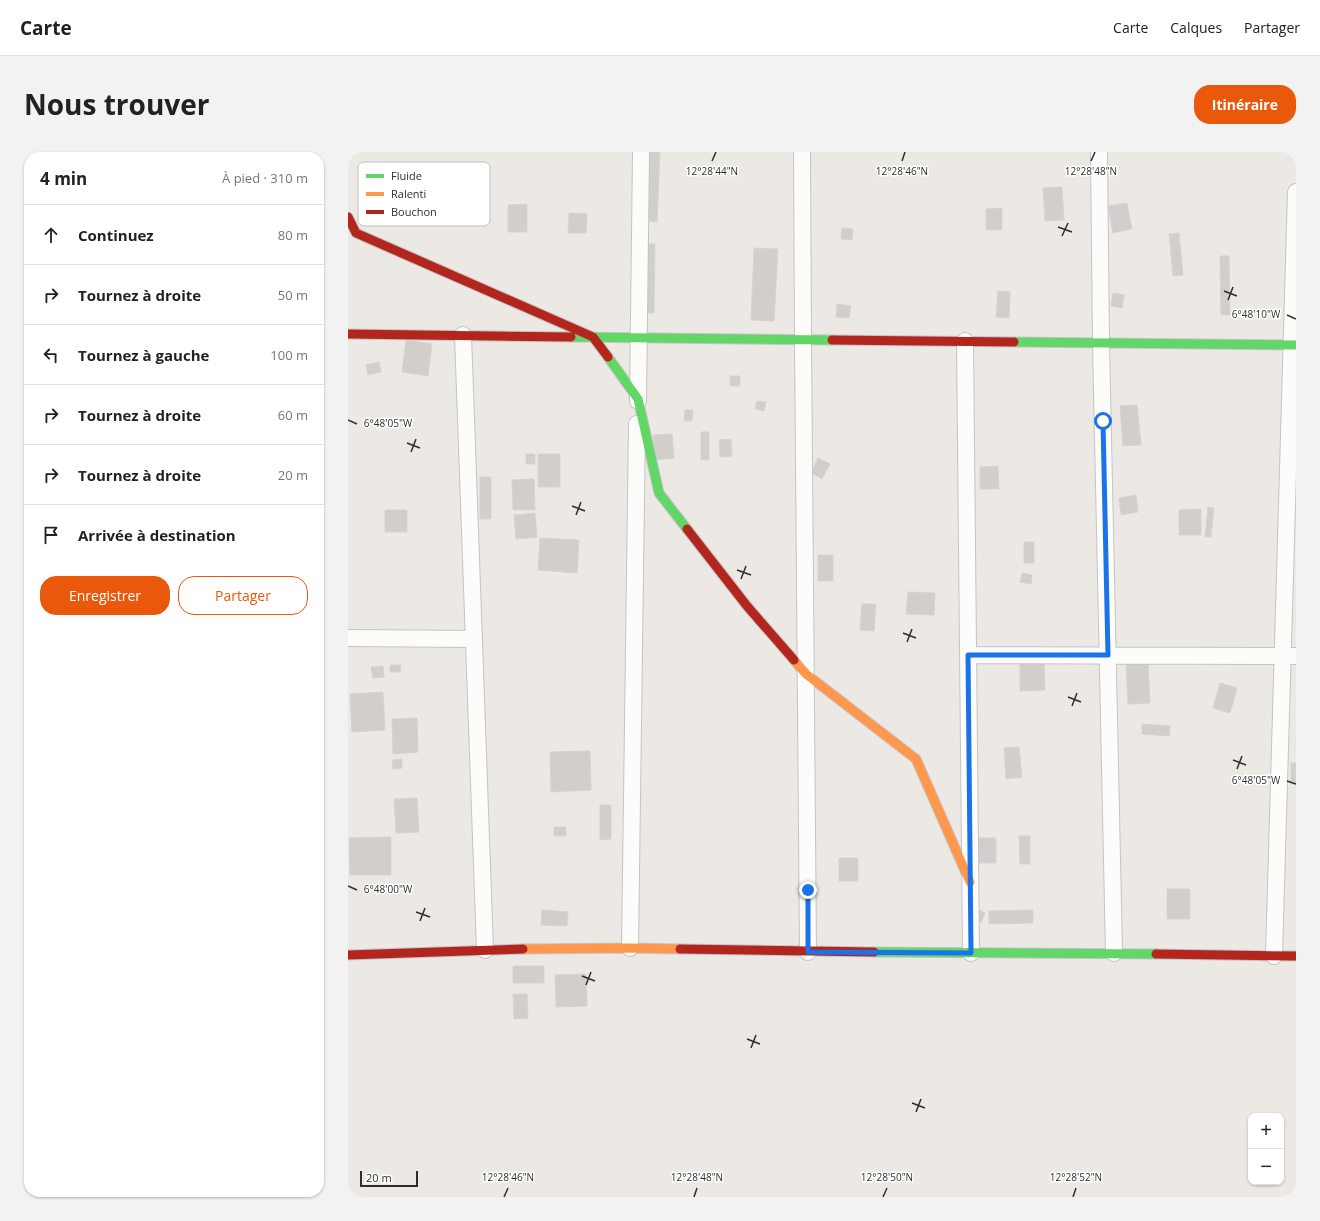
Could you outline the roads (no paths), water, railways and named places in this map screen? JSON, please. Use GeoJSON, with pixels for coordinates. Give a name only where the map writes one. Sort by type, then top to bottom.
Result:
{"type":"FeatureCollection","features":[{"type":"Feature","properties":{"kind":"street"},"geometry":{"type":"LineString","coordinates":[[630,948],[641,152]]}},
{"type":"Feature","properties":{"kind":"street"},"geometry":{"type":"LineString","coordinates":[[802,152],[808,952]]}},
{"type":"Feature","properties":{"kind":"street"},"geometry":{"type":"LineString","coordinates":[[1099,152],[1101,343],[1114,953]]}},
{"type":"Feature","properties":{"kind":"street"},"geometry":{"type":"LineString","coordinates":[[1274,956],[1290,656],[1296,192]]}},
{"type":"Feature","properties":{"kind":"street"},"geometry":{"type":"LineString","coordinates":[[348,216],[356,233],[593,337],[638,399],[658,493],[747,606],[806,674],[916,759],[970,882]]}},
{"type":"Feature","properties":{"kind":"street"},"geometry":{"type":"LineString","coordinates":[[348,334],[1293,345]]}},
{"type":"Feature","properties":{"kind":"street"},"geometry":{"type":"LineString","coordinates":[[463,335],[485,950]]}},
{"type":"Feature","properties":{"kind":"street"},"geometry":{"type":"LineString","coordinates":[[965,341],[971,953]]}},
{"type":"Feature","properties":{"kind":"street"},"geometry":{"type":"LineString","coordinates":[[348,638],[474,639]]}},
{"type":"Feature","properties":{"kind":"street"},"geometry":{"type":"LineString","coordinates":[[968,655],[1290,656]]}},
{"type":"Feature","properties":{"kind":"street"},"geometry":{"type":"LineString","coordinates":[[348,955],[485,950],[630,948],[808,952],[1114,953],[1296,956]]}}]}
